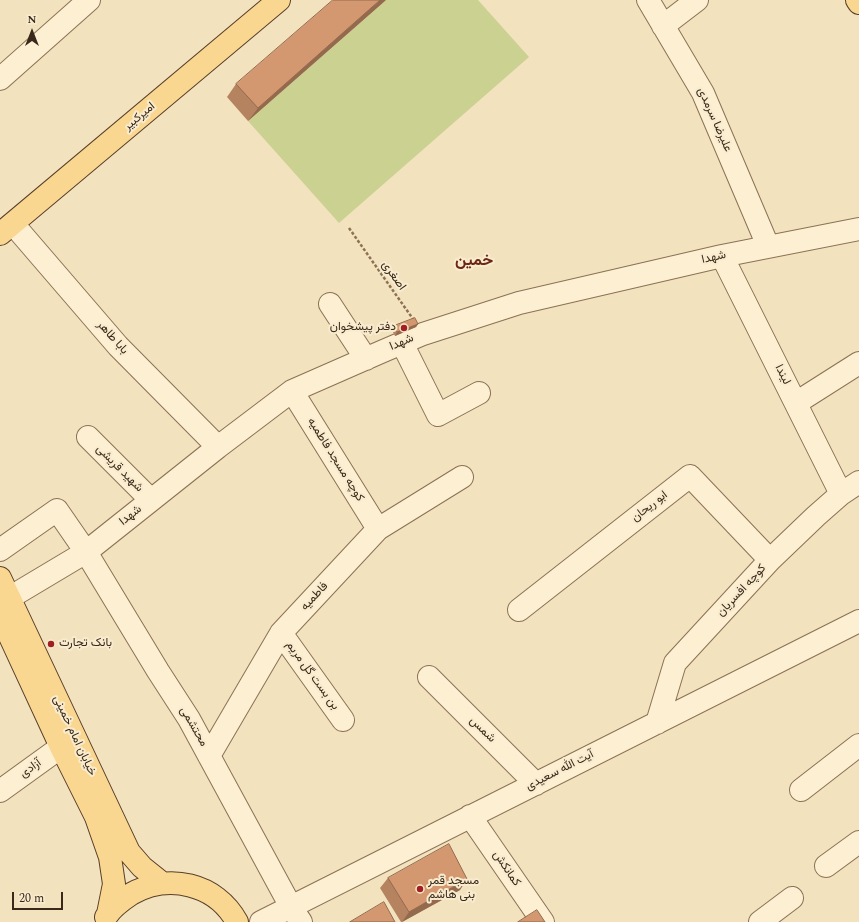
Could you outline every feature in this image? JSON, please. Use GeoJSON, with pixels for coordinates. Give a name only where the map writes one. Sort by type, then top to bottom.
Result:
{"type":"FeatureCollection","features":[{"type":"Feature","properties":{"kind":"main road","name":"امیرکبیر"},"geometry":{"type":"LineString","coordinates":[[7,229],[279,0]]}},
{"type":"Feature","properties":{"kind":"main road","name":"خیابان امام خمینی"},"geometry":{"type":"LineString","coordinates":[[0,578],[5,606],[61,747],[96,817],[110,857],[114,884],[106,918]]}},
{"type":"Feature","properties":{"kind":"main road","name":"خیابان امام خمینی"},"geometry":{"type":"LineString","coordinates":[[5,606],[129,852],[142,867],[162,883]]}},
{"type":"Feature","properties":{"kind":"main road"},"geometry":{"type":"LineString","coordinates":[[106,918],[123,899],[142,888],[162,883],[182,884],[201,889],[219,899],[233,914],[237,922]]}},
{"type":"Feature","properties":{"kind":"street"},"geometry":{"type":"LineString","coordinates":[[0,79],[90,0]]}},
{"type":"Feature","properties":{"kind":"street","name":"علیرضا سرمدی"},"geometry":{"type":"LineString","coordinates":[[648,0],[703,93],[768,246]]}},
{"type":"Feature","properties":{"kind":"street"},"geometry":{"type":"LineString","coordinates":[[663,26],[697,0]]}},
{"type":"Feature","properties":{"kind":"street","name":"بابا طاهر"},"geometry":{"type":"LineString","coordinates":[[7,229],[118,346],[218,447]]}},
{"type":"Feature","properties":{"kind":"street","name":"شهدا"},"geometry":{"type":"LineString","coordinates":[[5,606],[86,552],[218,447],[292,391],[423,334],[519,303],[722,256],[859,229]]}},
{"type":"Feature","properties":{"kind":"street","name":"لیندا"},"geometry":{"type":"LineString","coordinates":[[722,256],[796,403],[850,488]]}},
{"type":"Feature","properties":{"kind":"street"},"geometry":{"type":"LineString","coordinates":[[330,304],[366,359]]}},
{"type":"Feature","properties":{"kind":"street"},"geometry":{"type":"LineString","coordinates":[[402,343],[438,415],[479,394]]}},
{"type":"Feature","properties":{"kind":"street"},"geometry":{"type":"LineString","coordinates":[[796,403],[859,363]]}},
{"type":"Feature","properties":{"kind":"street","name":"کوچه مسجد فاطمیه"},"geometry":{"type":"LineString","coordinates":[[292,391],[378,529]]}},
{"type":"Feature","properties":{"kind":"street","name":"شهید قریشی"},"geometry":{"type":"LineString","coordinates":[[88,437],[151,500]]}},
{"type":"Feature","properties":{"kind":"street","name":"ابو ریحان"},"geometry":{"type":"LineString","coordinates":[[519,610],[690,476],[770,560]]}},
{"type":"Feature","properties":{"kind":"street","name":"فاطمیه"},"geometry":{"type":"LineString","coordinates":[[209,756],[281,633],[378,529],[462,477]]}},
{"type":"Feature","properties":{"kind":"street","name":"کوچه افسریان"},"geometry":{"type":"LineString","coordinates":[[657,723],[675,663],[770,560],[816,516],[850,488]]}},
{"type":"Feature","properties":{"kind":"street","name":"محتشمی"},"geometry":{"type":"LineString","coordinates":[[0,550],[57,510],[86,552],[158,671],[190,719],[296,914]]}},
{"type":"Feature","properties":{"kind":"street","name":"آیت الله سعیدی"},"geometry":{"type":"LineString","coordinates":[[261,922],[296,914],[470,816],[859,621]]}},
{"type":"Feature","properties":{"kind":"street","name":"بن بست گل مریم"},"geometry":{"type":"LineString","coordinates":[[281,633],[343,720]]}},
{"type":"Feature","properties":{"kind":"street","name":"شمس"},"geometry":{"type":"LineString","coordinates":[[429,677],[536,784]]}},
{"type":"Feature","properties":{"kind":"street"},"geometry":{"type":"LineString","coordinates":[[801,790],[859,745]]}},
{"type":"Feature","properties":{"kind":"street","name":"آزادی"},"geometry":{"type":"LineString","coordinates":[[0,791],[61,747]]}},
{"type":"Feature","properties":{"kind":"street","name":"کمانکش"},"geometry":{"type":"LineString","coordinates":[[470,816],[542,922]]}},
{"type":"Feature","properties":{"kind":"street"},"geometry":{"type":"LineString","coordinates":[[826,866],[859,842]]}},
{"type":"Feature","properties":{"kind":"street"},"geometry":{"type":"LineString","coordinates":[[760,922],[792,898]]}},
{"type":"Feature","properties":{"kind":"path","name":"اصغری"},"geometry":{"type":"LineString","coordinates":[[349,228],[423,334]]}},
{"type":"Feature","properties":{"kind":"green space"},"geometry":{"type":"Polygon","coordinates":[[[386,0],[478,0],[529,57],[339,223],[248,121],[386,0]]]}},
{"type":"Feature","properties":{"kind":"building"},"geometry":{"type":"Polygon","coordinates":[[[333,0],[380,0],[258,108],[236,84],[333,0]]]}},
{"type":"Feature","properties":{"kind":"building"},"geometry":{"type":"Polygon","coordinates":[[[415,318],[418,324],[397,332],[394,326],[415,318]]]}},
{"type":"Feature","properties":{"kind":"building","name":"مسجد قمر بنی هاشم"},"geometry":{"type":"Polygon","coordinates":[[[449,844],[467,879],[409,912],[388,878],[449,844]]]}},
{"type":"Feature","properties":{"kind":"building"},"geometry":{"type":"Polygon","coordinates":[[[384,902],[395,922],[350,922],[384,902]]]}},
{"type":"Feature","properties":{"kind":"building"},"geometry":{"type":"Polygon","coordinates":[[[537,910],[545,922],[518,922],[537,910]]]}},
{"type":"Feature","properties":{"kind":"place","name":"دفتر پیشخوان"},"geometry":{"type":"Point","coordinates":[404,328]}},
{"type":"Feature","properties":{"kind":"place","name":"بانک تجارت"},"geometry":{"type":"Point","coordinates":[51,644]}},
{"type":"Feature","properties":{"kind":"place","name":"مسجد قمر بنی هاشم"},"geometry":{"type":"Point","coordinates":[420,889]}},
{"type":"Feature","properties":{"kind":"district","name":"خمین"},"geometry":{"type":"Point","coordinates":[474,262]}}]}
